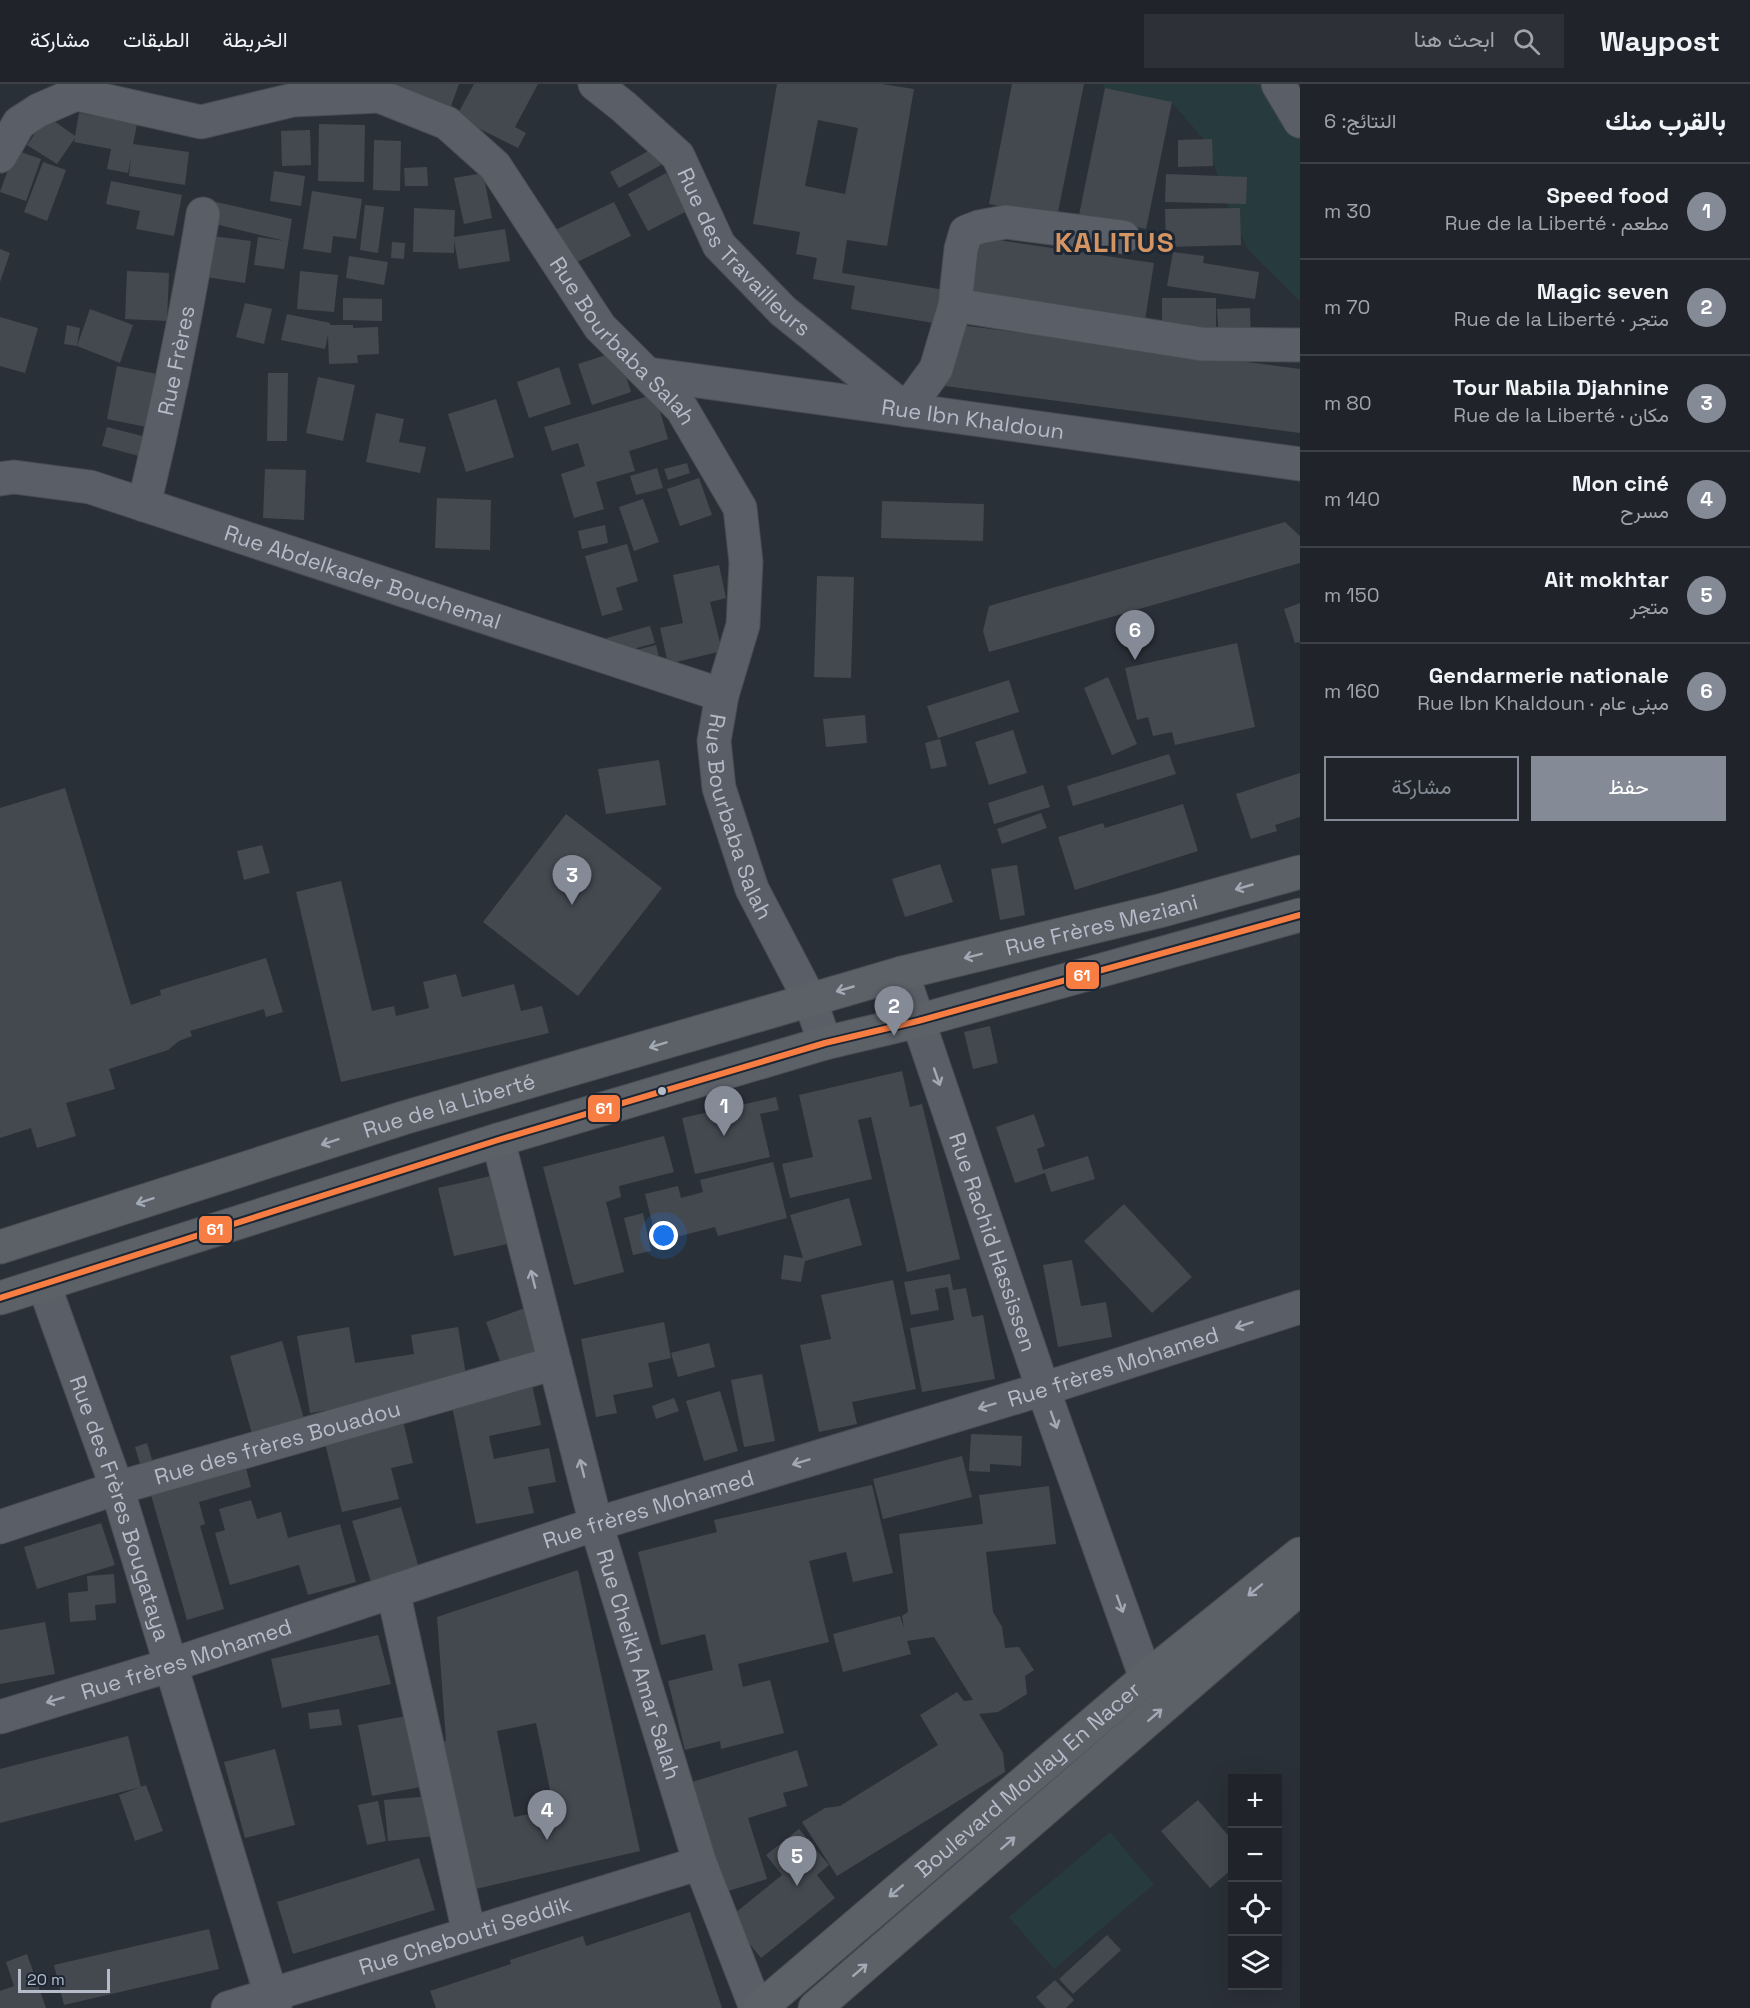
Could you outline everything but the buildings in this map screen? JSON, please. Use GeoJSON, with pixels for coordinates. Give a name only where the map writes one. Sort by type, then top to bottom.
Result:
{"type":"FeatureCollection","features":[{"type":"Feature","properties":{"kind":"main road","name":"Rue Frères Meziani"},"geometry":{"type":"LineString","coordinates":[[902,973],[1163,910],[1300,872]]}},
{"type":"Feature","properties":{"kind":"main road","name":"Rue Frères Meziani"},"geometry":{"type":"LineString","coordinates":[[918,1021],[1300,915]]}},
{"type":"Feature","properties":{"kind":"main road","name":"Rue de la Liberté"},"geometry":{"type":"LineString","coordinates":[[0,1247],[403,1118],[902,973]]}},
{"type":"Feature","properties":{"kind":"main road","name":"Rue de la Liberté"},"geometry":{"type":"LineString","coordinates":[[0,1298],[498,1140],[825,1043],[918,1021]]}},
{"type":"Feature","properties":{"kind":"main road","name":"Boulevard Moulay En Nacer"},"geometry":{"type":"LineString","coordinates":[[758,2008],[1146,1678],[1300,1554]]}},
{"type":"Feature","properties":{"kind":"main road","name":"Boulevard Moulay En Nacer"},"geometry":{"type":"LineString","coordinates":[[815,2008],[1300,1588]]}},
{"type":"Feature","properties":{"kind":"street","name":"Rue des Travailleurs"},"geometry":{"type":"LineString","coordinates":[[594,84],[624,107],[678,156],[719,245],[783,311],[906,410]]}},
{"type":"Feature","properties":{"kind":"street"},"geometry":{"type":"LineString","coordinates":[[1278,84],[1300,121]]}},
{"type":"Feature","properties":{"kind":"street","name":"Rue Bourbaba Salah"},"geometry":{"type":"LineString","coordinates":[[0,156],[19,123],[39,110],[76,94],[201,122],[293,100],[380,96],[447,123],[495,166],[600,327],[682,409],[740,508],[746,562],[743,625],[722,695],[714,741],[719,788],[752,889],[810,999],[825,1043]]}},
{"type":"Feature","properties":{"kind":"street","name":"Rue Frères"},"geometry":{"type":"LineString","coordinates":[[144,505],[165,417],[203,214]]}},
{"type":"Feature","properties":{"kind":"street"},"geometry":{"type":"LineString","coordinates":[[906,410],[936,369],[955,305],[961,249],[966,232],[1006,222],[1123,237]]}},
{"type":"Feature","properties":{"kind":"street"},"geometry":{"type":"LineString","coordinates":[[955,305],[1201,344],[1300,345]]}},
{"type":"Feature","properties":{"kind":"street","name":"Rue Ibn Khaldoun"},"geometry":{"type":"LineString","coordinates":[[648,374],[1300,464]]}},
{"type":"Feature","properties":{"kind":"street","name":"Rue Abdelkader Bouchemal"},"geometry":{"type":"LineString","coordinates":[[0,480],[14,477],[90,487],[722,695]]}},
{"type":"Feature","properties":{"kind":"street","name":"Rue Rachid Hassissen"},"geometry":{"type":"LineString","coordinates":[[902,973],[1043,1389],[1146,1678]]}},
{"type":"Feature","properties":{"kind":"street","name":"Rue Cheikh Amar Salah"},"geometry":{"type":"LineString","coordinates":[[498,1140],[596,1524],[700,1863],[758,2008]]}},
{"type":"Feature","properties":{"kind":"street","name":"Rue des Frères Bougataya"},"geometry":{"type":"LineString","coordinates":[[44,1285],[117,1488],[273,2002]]}},
{"type":"Feature","properties":{"kind":"street","name":"Rue frères Mohamed"},"geometry":{"type":"LineString","coordinates":[[0,1717],[171,1665],[596,1524],[1043,1389],[1300,1307]]}},
{"type":"Feature","properties":{"kind":"street","name":"Rue des frères Bouadou"},"geometry":{"type":"LineString","coordinates":[[0,1527],[117,1488],[555,1363]]}},
{"type":"Feature","properties":{"kind":"street"},"geometry":{"type":"LineString","coordinates":[[393,1591],[469,1933]]}},
{"type":"Feature","properties":{"kind":"street","name":"Rue Chebouti Seddik"},"geometry":{"type":"LineString","coordinates":[[228,2008],[273,2002],[469,1933],[700,1863]]}},
{"type":"Feature","properties":{"kind":"green space"},"geometry":{"type":"Polygon","coordinates":[[[1102,84],[1300,84],[1300,301],[1248,249],[1232,217],[1207,143],[1172,103],[1105,88],[1102,84]]]}},
{"type":"Feature","properties":{"kind":"green space"},"geometry":{"type":"Polygon","coordinates":[[[1110,1832],[1154,1884],[1054,1969],[1009,1917],[1110,1832]]]}},
{"type":"Feature","properties":{"kind":"transit line","name":"61"},"geometry":{"type":"LineString","coordinates":[[0,1298],[498,1140],[825,1043],[918,1021],[1300,915]]}},
{"type":"Feature","properties":{"kind":"place","name":"Gendarmerie nationale"},"geometry":{"type":"Point","coordinates":[1135,660]}},
{"type":"Feature","properties":{"kind":"place","name":"Tour Nabila Djahnine"},"geometry":{"type":"Point","coordinates":[572,905]}},
{"type":"Feature","properties":{"kind":"place","name":"Magic seven"},"geometry":{"type":"Point","coordinates":[894,1036]}},
{"type":"Feature","properties":{"kind":"place","name":"Speed food"},"geometry":{"type":"Point","coordinates":[724,1136]}},
{"type":"Feature","properties":{"kind":"place","name":"Mon ciné"},"geometry":{"type":"Point","coordinates":[547,1840]}},
{"type":"Feature","properties":{"kind":"place","name":"Ait mokhtar"},"geometry":{"type":"Point","coordinates":[797,1886]}},
{"type":"Feature","properties":{"kind":"district","name":"KALITUS"},"geometry":{"type":"Point","coordinates":[1115,242]}}]}
